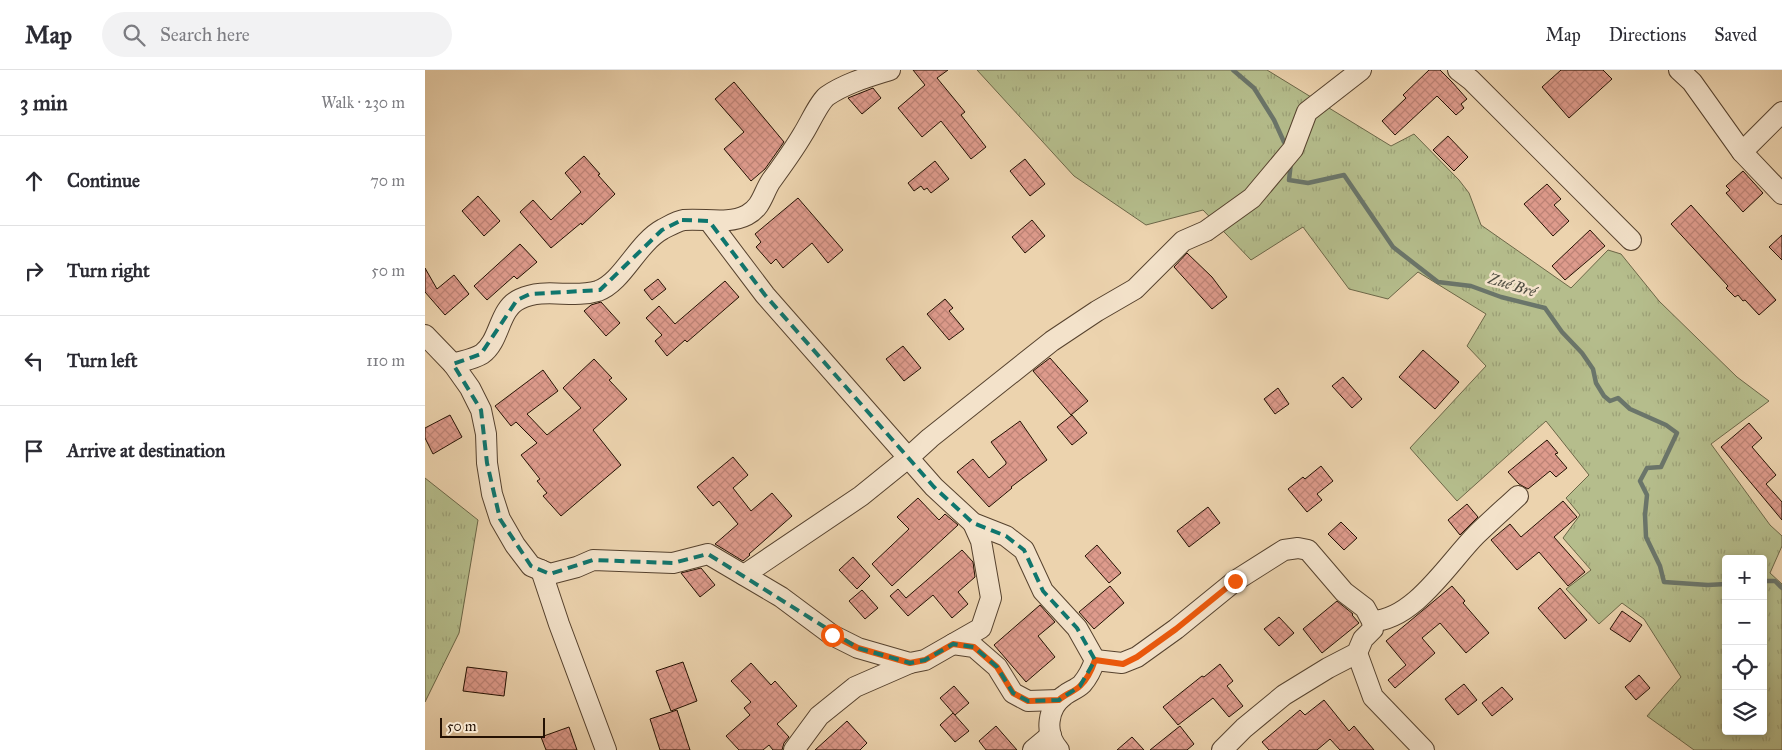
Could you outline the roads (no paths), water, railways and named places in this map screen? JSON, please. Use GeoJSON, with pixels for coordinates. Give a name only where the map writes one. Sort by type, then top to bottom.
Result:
{"type":"FeatureCollection","features":[{"type":"Feature","properties":{"kind":"street"},"geometry":{"type":"LineString","coordinates":[[453,364],[481,354],[492,344],[503,316],[517,300],[530,294],[575,294],[600,290],[610,285],[648,240],[662,230],[682,220],[727,220],[747,214],[762,202],[769,184],[826,97],[858,80],[890,70]]}},
{"type":"Feature","properties":{"kind":"street"},"geometry":{"type":"LineString","coordinates":[[744,575],[861,496],[930,438],[1052,341],[1135,288],[1183,241],[1206,231],[1252,198],[1293,149],[1307,112],[1361,70]]}},
{"type":"Feature","properties":{"kind":"street"},"geometry":{"type":"LineString","coordinates":[[1459,70],[1631,240]]}},
{"type":"Feature","properties":{"kind":"street"},"geometry":{"type":"LineString","coordinates":[[1679,70],[1692,82],[1742,152],[1782,194]]}},
{"type":"Feature","properties":{"kind":"street"},"geometry":{"type":"LineString","coordinates":[[1742,152],[1782,112]]}},
{"type":"Feature","properties":{"kind":"street"},"geometry":{"type":"LineString","coordinates":[[709,221],[765,295],[934,487],[973,523],[1006,536],[1024,550],[1043,591],[1077,628],[1095,660],[1091,671],[1080,686],[1064,696],[1052,708],[1049,722],[1055,742],[1033,750]]}},
{"type":"Feature","properties":{"kind":"street"},"geometry":{"type":"LineString","coordinates":[[425,335],[453,364],[470,388],[481,410],[486,434],[487,463],[492,494],[500,519],[515,545],[531,566],[550,574],[577,567],[593,560],[673,563],[708,554],[781,597],[832,635],[858,648],[910,663]]}},
{"type":"Feature","properties":{"kind":"street"},"geometry":{"type":"LineString","coordinates":[[1372,621],[1382,620],[1400,612],[1415,601],[1435,583],[1476,535],[1518,496]]}},
{"type":"Feature","properties":{"kind":"street"},"geometry":{"type":"LineString","coordinates":[[794,750],[819,716],[855,687],[910,663],[925,660],[981,628],[991,598],[981,541],[973,523]]}},
{"type":"Feature","properties":{"kind":"street"},"geometry":{"type":"LineString","coordinates":[[1095,660],[1123,664],[1137,657],[1176,629],[1235,581],[1284,550],[1298,548],[1308,550],[1344,592],[1365,608],[1372,621],[1373,629],[1363,639],[1357,653],[1284,695],[1244,728],[1222,750]]}},
{"type":"Feature","properties":{"kind":"street"},"geometry":{"type":"LineString","coordinates":[[541,570],[606,750]]}},
{"type":"Feature","properties":{"kind":"street"},"geometry":{"type":"LineString","coordinates":[[953,644],[974,647],[997,667],[1013,693],[1028,701],[1059,700]]}},
{"type":"Feature","properties":{"kind":"street"},"geometry":{"type":"LineString","coordinates":[[1357,653],[1373,697],[1423,750]]}},
{"type":"Feature","properties":{"kind":"waterway","name":"Zué Bré"},"geometry":{"type":"LineString","coordinates":[[1233,70],[1254,88],[1274,120],[1284,142],[1289,146]]}},
{"type":"Feature","properties":{"kind":"waterway","name":"Zué Bré"},"geometry":{"type":"LineString","coordinates":[[1291,162],[1289,180],[1308,183],[1344,175],[1393,247],[1438,282],[1471,286],[1501,297],[1545,308],[1593,369],[1596,383],[1604,396],[1610,401],[1618,398],[1630,409],[1666,425],[1677,433],[1661,467],[1647,468],[1640,481],[1647,495],[1645,515],[1646,537],[1660,566],[1664,582],[1722,584]]}},
{"type":"Feature","properties":{"kind":"waterway","name":"Zué Bré"},"geometry":{"type":"LineString","coordinates":[[1767,581],[1775,581],[1782,588]]}}]}
